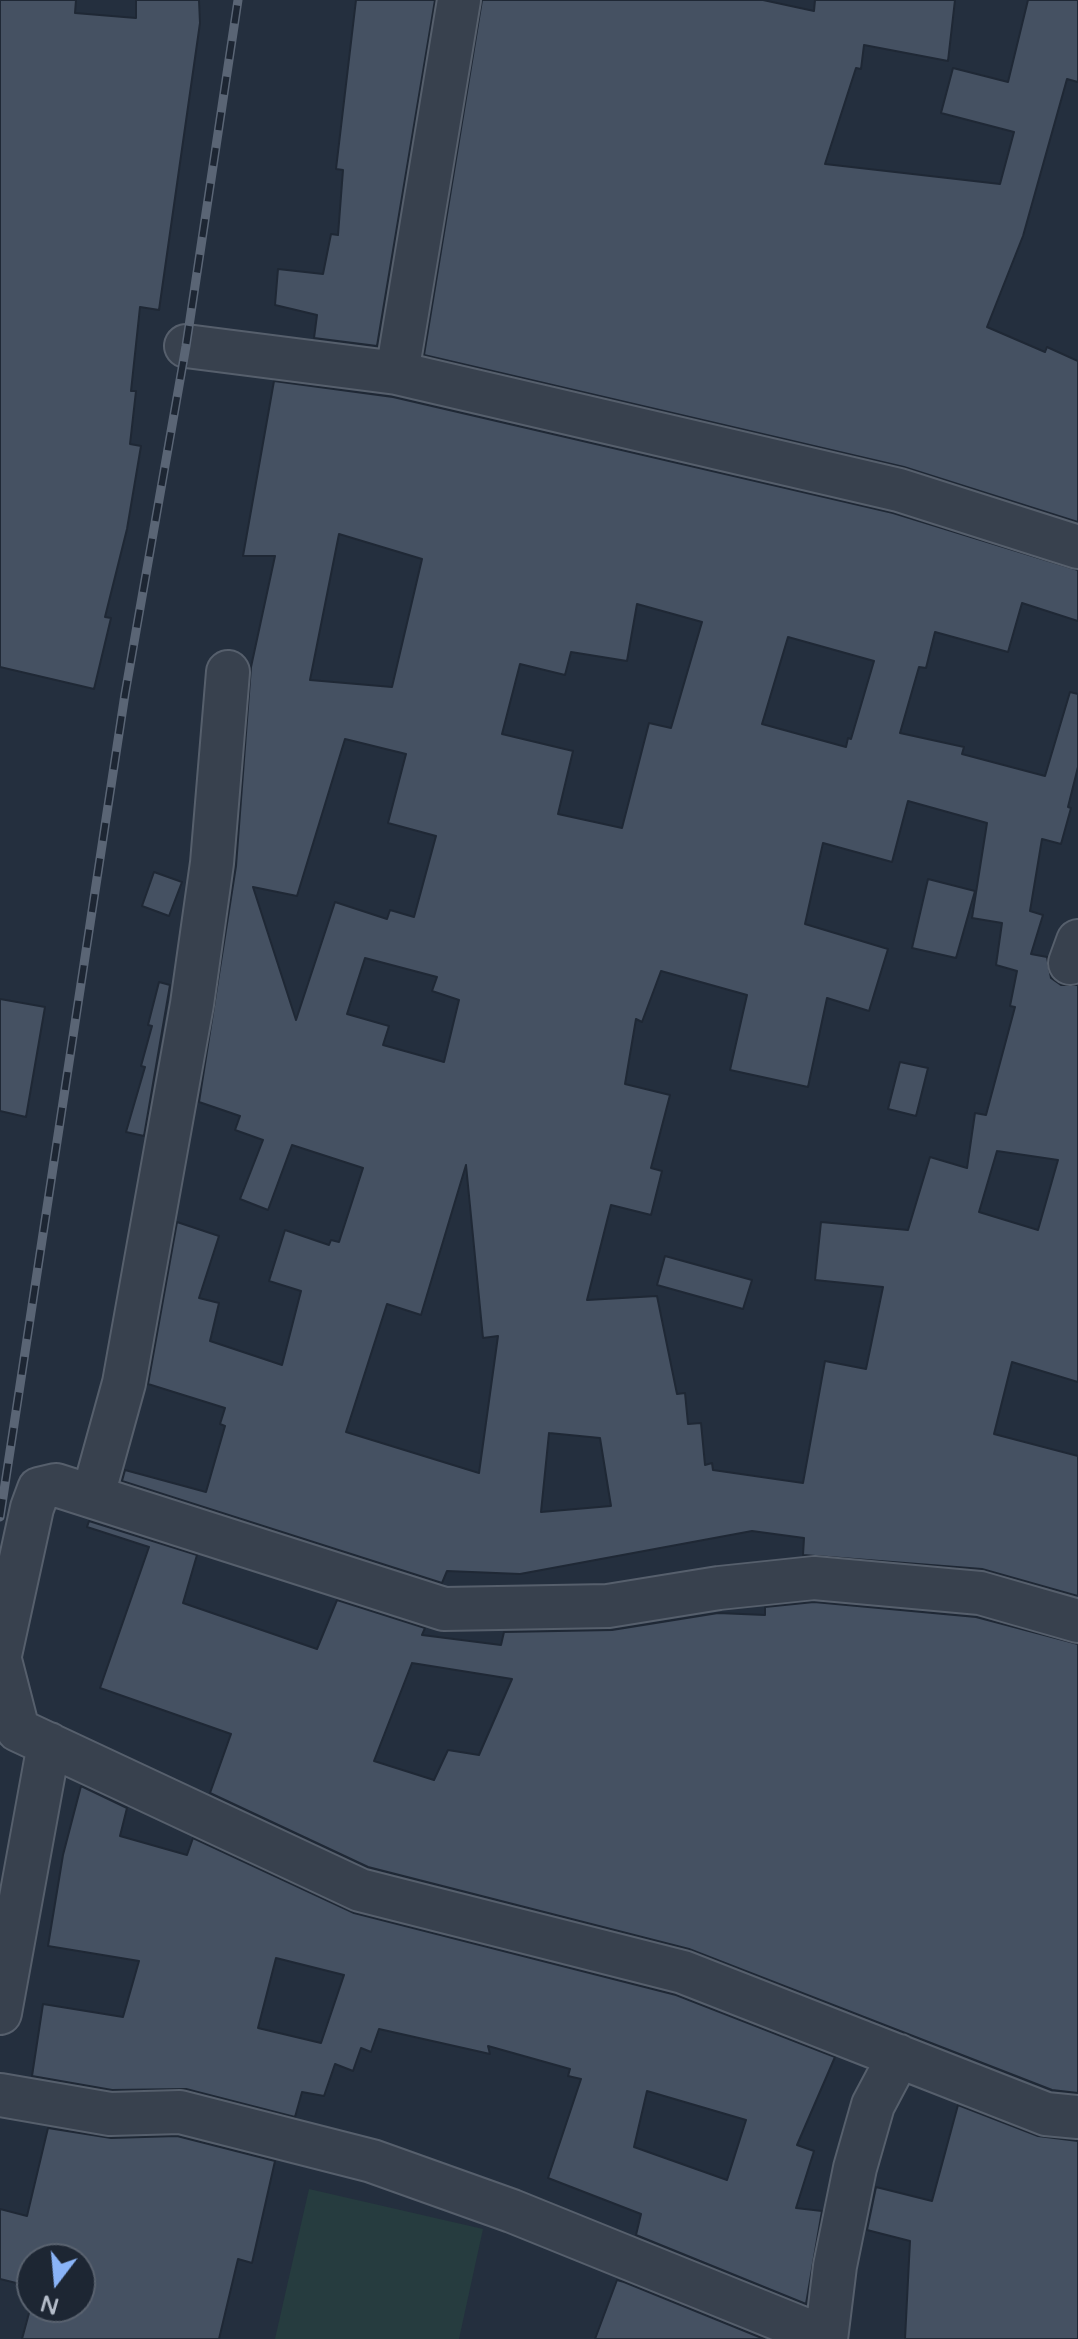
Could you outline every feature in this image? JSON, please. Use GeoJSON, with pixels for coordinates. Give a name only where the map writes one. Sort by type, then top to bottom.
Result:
{"type":"FeatureCollection","features":[{"type":"Feature","properties":{"kind":"street"},"geometry":{"type":"LineString","coordinates":[[397,373],[459,0]]}},
{"type":"Feature","properties":{"kind":"street"},"geometry":{"type":"LineString","coordinates":[[186,346],[397,373],[899,490],[1078,547]]}},
{"type":"Feature","properties":{"kind":"street"},"geometry":{"type":"LineString","coordinates":[[93,1495],[124,1383],[192,1004],[212,863],[228,672]]}},
{"type":"Feature","properties":{"kind":"street"},"geometry":{"type":"LineString","coordinates":[[1078,1621],[980,1593],[814,1578],[719,1588],[608,1606],[444,1609],[56,1485],[39,1489],[12,1563],[0,1657],[18,1730],[360,1890],[683,1972],[1046,2114],[1078,2117]]}},
{"type":"Feature","properties":{"kind":"street"},"geometry":{"type":"LineString","coordinates":[[0,2013],[49,1744]]}},
{"type":"Feature","properties":{"kind":"street"},"geometry":{"type":"LineString","coordinates":[[0,2095],[110,2114],[180,2112],[372,2161],[512,2211],[826,2339],[835,2266],[855,2168],[873,2105],[899,2056]]}},
{"type":"Feature","properties":{"kind":"green space"},"geometry":{"type":"Polygon","coordinates":[[[309,2189],[483,2229],[459,2339],[275,2339],[309,2189]]]}},
{"type":"Feature","properties":{"kind":"building"},"geometry":{"type":"Polygon","coordinates":[[[0,0],[76,0],[75,13],[136,18],[136,0],[199,0],[200,23],[159,310],[140,307],[131,391],[136,391],[130,444],[141,446],[127,529],[105,617],[111,618],[94,689],[0,667],[0,0]]]}},
{"type":"Feature","properties":{"kind":"building"},"geometry":{"type":"Polygon","coordinates":[[[356,0],[435,0],[377,346],[314,338],[317,315],[275,305],[278,269],[323,274],[331,234],[338,235],[343,170],[336,169],[356,0]]]}},
{"type":"Feature","properties":{"kind":"building"},"geometry":{"type":"Polygon","coordinates":[[[482,0],[763,0],[814,11],[815,0],[955,0],[948,61],[864,45],[861,69],[856,68],[825,164],[1000,184],[1014,132],[941,113],[953,68],[1008,82],[1028,0],[1078,0],[1078,82],[1067,79],[1023,236],[987,327],[1045,352],[1047,347],[1078,361],[1078,522],[904,467],[424,355],[482,0]]]}},
{"type":"Feature","properties":{"kind":"building"},"geometry":{"type":"Polygon","coordinates":[[[274,381],[393,397],[893,513],[1078,570],[1078,621],[1022,603],[1008,652],[935,632],[926,668],[919,667],[900,733],[964,747],[962,754],[1045,776],[1070,692],[1078,694],[1078,767],[1068,807],[1071,808],[1061,844],[1042,839],[1030,911],[1043,915],[1031,954],[1047,957],[1051,978],[1061,985],[1078,985],[1078,1382],[1012,1362],[994,1434],[1078,1456],[1078,1596],[982,1569],[803,1555],[804,1538],[752,1531],[520,1574],[447,1571],[442,1583],[122,1481],[125,1470],[206,1492],[225,1426],[220,1424],[225,1408],[148,1384],[177,1222],[219,1236],[199,1298],[219,1303],[210,1341],[282,1365],[301,1291],[269,1281],[285,1230],[329,1245],[331,1240],[339,1242],[363,1168],[292,1145],[268,1210],[240,1199],[263,1140],[235,1130],[240,1116],[199,1102],[236,866],[251,667],[275,556],[243,556],[274,381]],[[339,534],[310,680],[392,687],[422,559],[339,534]],[[637,604],[627,661],[571,652],[565,675],[520,664],[502,734],[573,751],[558,814],[622,828],[649,723],[671,728],[702,622],[637,604]],[[788,637],[762,724],[846,747],[874,661],[788,637]],[[345,739],[297,896],[253,887],[296,1020],[335,902],[387,919],[390,910],[414,917],[436,836],[388,823],[406,754],[345,739]],[[908,801],[892,862],[823,843],[805,924],[888,949],[869,1011],[827,998],[808,1087],[730,1070],[747,995],[661,971],[642,1022],[636,1019],[625,1084],[670,1095],[651,1168],[662,1171],[651,1215],[611,1205],[587,1300],[657,1296],[677,1394],[685,1393],[688,1424],[701,1423],[705,1465],[712,1463],[713,1470],[803,1483],[825,1361],[866,1369],[883,1287],[815,1280],[821,1222],[908,1230],[930,1157],[967,1168],[975,1113],[986,1115],[1015,1007],[1010,1006],[1017,971],[996,965],[1002,923],[972,918],[987,823],[908,801]],[[365,958],[347,1014],[389,1026],[383,1045],[444,1062],[459,1000],[432,991],[437,977],[365,958]],[[997,1151],[979,1212],[1038,1230],[1058,1160],[997,1151]],[[466,1165],[421,1315],[387,1304],[346,1432],[479,1473],[498,1336],[483,1338],[466,1165]],[[549,1433],[541,1512],[611,1506],[600,1438],[549,1433]]]}},
{"type":"Feature","properties":{"kind":"building"},"geometry":{"type":"Polygon","coordinates":[[[154,872],[182,882],[169,916],[142,906],[154,872]]]}},
{"type":"Feature","properties":{"kind":"building"},"geometry":{"type":"Polygon","coordinates":[[[928,879],[975,891],[956,958],[912,948],[928,879]]]}},
{"type":"Feature","properties":{"kind":"building"},"geometry":{"type":"Polygon","coordinates":[[[159,982],[170,985],[144,1136],[126,1132],[145,1067],[141,1066],[159,982]]]}},
{"type":"Feature","properties":{"kind":"building"},"geometry":{"type":"Polygon","coordinates":[[[0,999],[45,1007],[26,1117],[0,1111],[0,999]]]}},
{"type":"Feature","properties":{"kind":"building"},"geometry":{"type":"Polygon","coordinates":[[[900,1062],[928,1068],[916,1116],[888,1109],[900,1062]]]}},
{"type":"Feature","properties":{"kind":"building"},"geometry":{"type":"Polygon","coordinates":[[[665,1256],[752,1280],[743,1309],[657,1285],[665,1256]]]}},
{"type":"Feature","properties":{"kind":"building"},"geometry":{"type":"Polygon","coordinates":[[[89,1521],[197,1555],[183,1603],[317,1649],[337,1600],[425,1628],[422,1635],[501,1645],[504,1632],[612,1630],[718,1613],[765,1615],[765,1607],[814,1602],[976,1617],[1078,1644],[1078,2093],[1052,2090],[689,1949],[368,1867],[210,1793],[231,1734],[100,1688],[149,1547],[87,1527],[89,1521]],[[412,1663],[374,1761],[434,1780],[448,1750],[479,1755],[512,1679],[412,1663]]]}},
{"type":"Feature","properties":{"kind":"building"},"geometry":{"type":"Polygon","coordinates":[[[81,1786],[127,1808],[120,1836],[187,1855],[193,1838],[354,1913],[676,1995],[835,2057],[797,2145],[814,2151],[796,2208],[822,2211],[806,2304],[636,2235],[641,2214],[548,2178],[581,2079],[568,2076],[570,2069],[488,2046],[490,2054],[379,2029],[371,2052],[361,2048],[353,2071],[335,2064],[324,2096],[302,2092],[295,2117],[186,2089],[112,2090],[32,2076],[43,2004],[123,2017],[139,1961],[48,1946],[63,1855],[81,1786]],[[276,1958],[258,2028],[321,2043],[344,1975],[276,1958]],[[647,2091],[634,2147],[727,2180],[746,2120],[647,2091]]]}},
{"type":"Feature","properties":{"kind":"building"},"geometry":{"type":"Polygon","coordinates":[[[958,2105],[1038,2136],[1078,2141],[1078,2339],[905,2339],[910,2241],[867,2230],[876,2187],[932,2201],[958,2105]]]}},
{"type":"Feature","properties":{"kind":"building"},"geometry":{"type":"Polygon","coordinates":[[[48,2128],[111,2138],[177,2136],[275,2161],[252,2263],[238,2259],[219,2339],[22,2339],[26,2323],[96,2323],[96,2243],[16,2243],[16,2283],[0,2279],[0,2209],[27,2216],[48,2128]]]}},
{"type":"Feature","properties":{"kind":"building"},"geometry":{"type":"Polygon","coordinates":[[[617,2280],[624,2282],[764,2339],[595,2339],[617,2280]]]}},
{"type":"Feature","properties":{"kind":"railway"},"geometry":{"type":"LineString","coordinates":[[0,1517],[125,694],[186,346],[238,0]]}}]}
